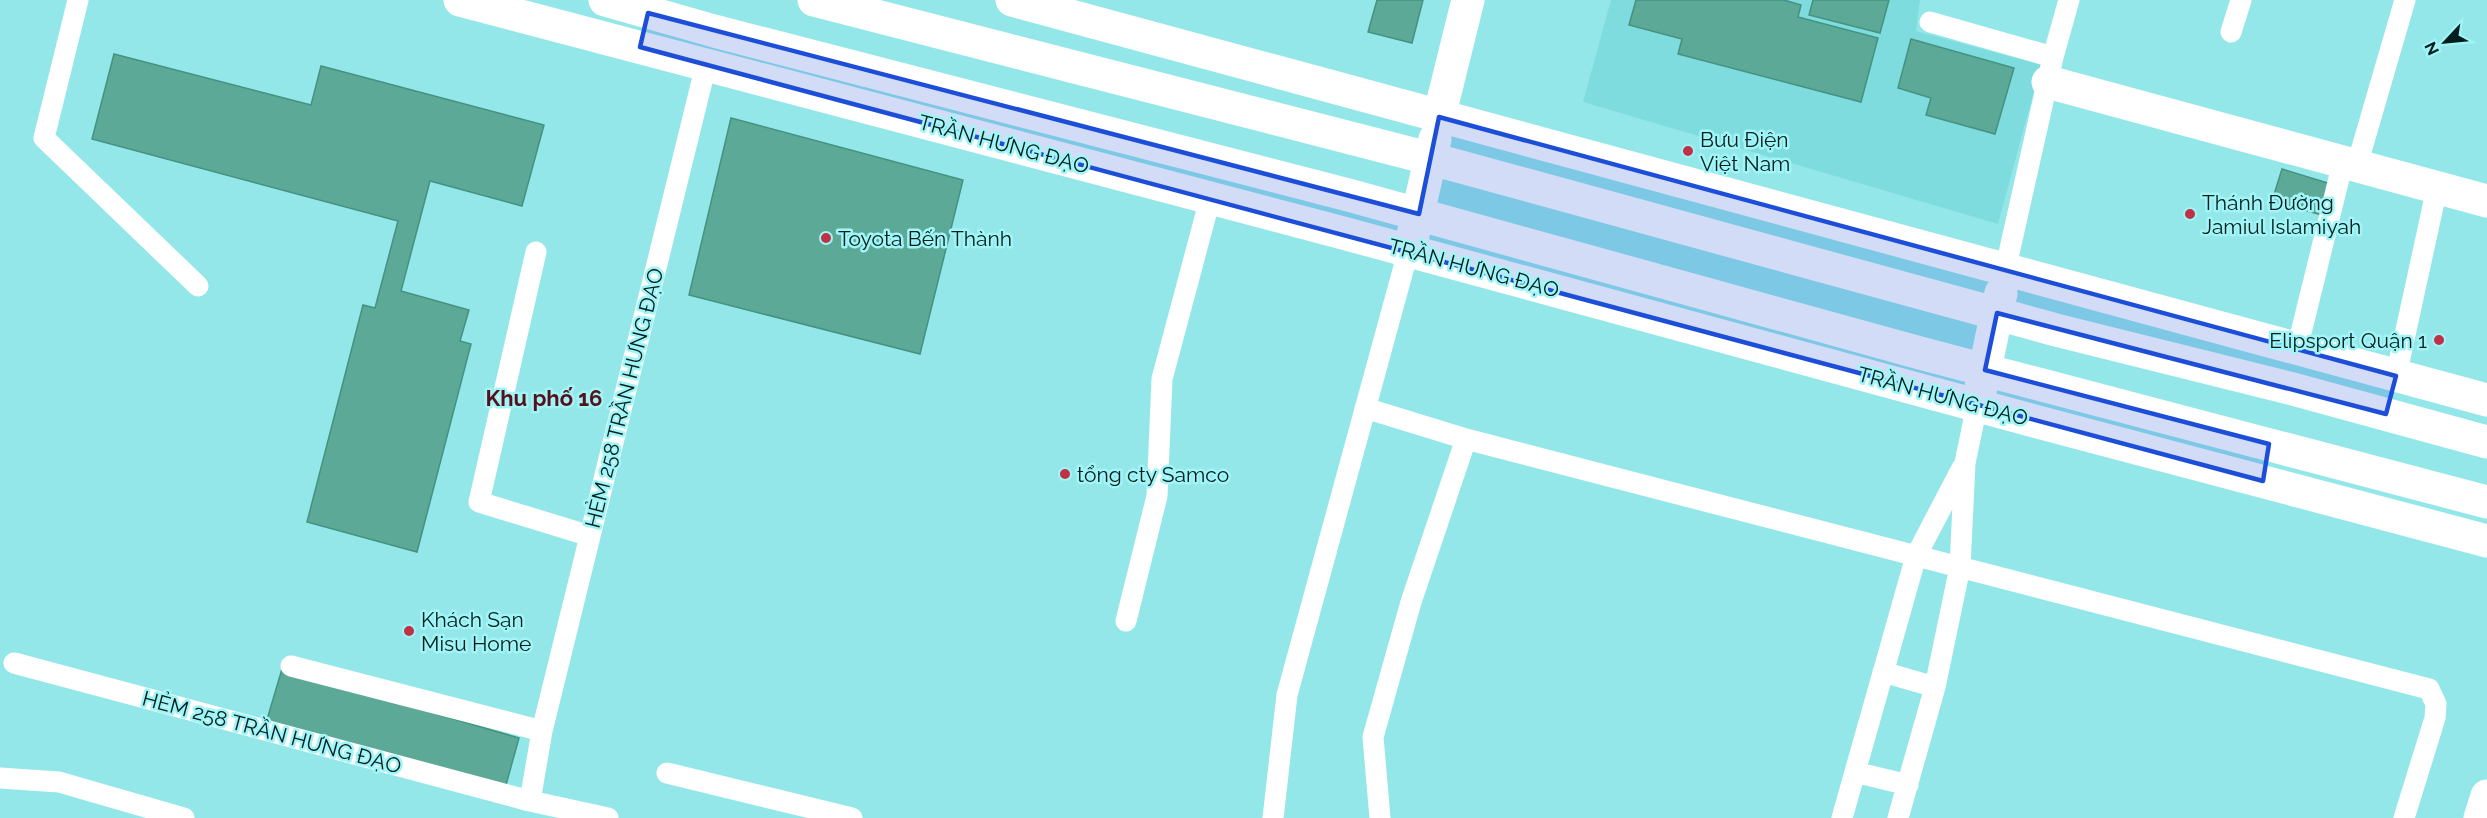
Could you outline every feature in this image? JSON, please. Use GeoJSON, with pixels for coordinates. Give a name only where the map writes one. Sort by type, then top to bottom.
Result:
{"type":"FeatureCollection","features":[{"type":"Feature","properties":{"kind":"main road","name":"TRẦN HƯNG ĐẠO"},"geometry":{"type":"LineString","coordinates":[[460,0],[2487,541]]}},
{"type":"Feature","properties":{"kind":"main road","name":"TRẦN HƯNG ĐẠO"},"geometry":{"type":"LineString","coordinates":[[605,0],[714,31],[1419,214],[1877,341],[2487,502]]}},
{"type":"Feature","properties":{"kind":"main road"},"geometry":{"type":"LineString","coordinates":[[815,0],[1432,159],[1887,284],[2487,442]]}},
{"type":"Feature","properties":{"kind":"main road"},"geometry":{"type":"LineString","coordinates":[[1011,0],[2487,400]]}},
{"type":"Feature","properties":{"kind":"main road"},"geometry":{"type":"LineString","coordinates":[[1408,252],[1419,214],[1439,117],[1468,0]]}},
{"type":"Feature","properties":{"kind":"main road"},"geometry":{"type":"LineString","coordinates":[[640,47],[648,13]]}},
{"type":"Feature","properties":{"kind":"main road"},"geometry":{"type":"LineString","coordinates":[[706,65],[714,31]]}},
{"type":"Feature","properties":{"kind":"main road"},"geometry":{"type":"LineString","coordinates":[[791,88],[800,53]]}},
{"type":"Feature","properties":{"kind":"main road"},"geometry":{"type":"LineString","coordinates":[[2050,70],[2350,163],[2487,201]]}},
{"type":"Feature","properties":{"kind":"main road"},"geometry":{"type":"LineString","coordinates":[[1014,147],[1022,111]]}},
{"type":"Feature","properties":{"kind":"main road"},"geometry":{"type":"LineString","coordinates":[[1210,199],[1218,162]]}},
{"type":"Feature","properties":{"kind":"main road"},"geometry":{"type":"LineString","coordinates":[[1661,222],[1669,178]]}},
{"type":"Feature","properties":{"kind":"main road"},"geometry":{"type":"LineString","coordinates":[[1887,284],[1896,240]]}},
{"type":"Feature","properties":{"kind":"main road"},"geometry":{"type":"LineString","coordinates":[[1977,405],[2005,271]]}},
{"type":"Feature","properties":{"kind":"main road"},"geometry":{"type":"LineString","coordinates":[[1700,330],[1708,294]]}},
{"type":"Feature","properties":{"kind":"main road"},"geometry":{"type":"LineString","coordinates":[[2191,364],[2200,323]]}},
{"type":"Feature","properties":{"kind":"main road"},"geometry":{"type":"LineString","coordinates":[[1872,376],[1877,341]]}},
{"type":"Feature","properties":{"kind":"main road"},"geometry":{"type":"LineString","coordinates":[[2386,414],[2396,376]]}},
{"type":"Feature","properties":{"kind":"main road"},"geometry":{"type":"LineString","coordinates":[[2263,481],[2270,444]]}},
{"type":"Feature","properties":{"kind":"main road"},"geometry":{"type":"LineString","coordinates":[[2480,818],[2487,795]]}},
{"type":"Feature","properties":{"kind":"lane"},"geometry":{"type":"LineString","coordinates":[[78,0],[44,138],[198,286]]}},
{"type":"Feature","properties":{"kind":"lane"},"geometry":{"type":"LineString","coordinates":[[2005,271],[2050,70],[2069,0]]}},
{"type":"Feature","properties":{"kind":"lane"},"geometry":{"type":"LineString","coordinates":[[2231,32],[2241,0]]}},
{"type":"Feature","properties":{"kind":"lane"},"geometry":{"type":"LineString","coordinates":[[2296,349],[2350,163],[2405,0]]}},
{"type":"Feature","properties":{"kind":"lane"},"geometry":{"type":"LineString","coordinates":[[1930,22],[2050,70]]}},
{"type":"Feature","properties":{"kind":"lane","name":"HẺM 258 TRẦN HƯNG ĐẠO"},"geometry":{"type":"LineString","coordinates":[[530,801],[542,731],[706,65]]}},
{"type":"Feature","properties":{"kind":"lane"},"geometry":{"type":"LineString","coordinates":[[2396,376],[2437,188]]}},
{"type":"Feature","properties":{"kind":"lane"},"geometry":{"type":"LineString","coordinates":[[1126,621],[1157,496],[1162,379],[1210,199]]}},
{"type":"Feature","properties":{"kind":"lane"},"geometry":{"type":"LineString","coordinates":[[536,252],[479,502],[590,536]]}},
{"type":"Feature","properties":{"kind":"lane"},"geometry":{"type":"LineString","coordinates":[[1273,818],[1287,695],[1408,252]]}},
{"type":"Feature","properties":{"kind":"lane"},"geometry":{"type":"LineString","coordinates":[[1898,818],[1935,687],[1960,567],[1965,463],[1977,405]]}},
{"type":"Feature","properties":{"kind":"lane"},"geometry":{"type":"LineString","coordinates":[[1365,408],[1466,439],[2429,689],[2436,704],[2435,718],[2404,818]]}},
{"type":"Feature","properties":{"kind":"lane"},"geometry":{"type":"LineString","coordinates":[[1380,818],[1372,737],[1411,602],[1466,439]]}},
{"type":"Feature","properties":{"kind":"lane"},"geometry":{"type":"LineString","coordinates":[[1842,818],[1916,556],[1965,463]]}},
{"type":"Feature","properties":{"kind":"lane","name":"HẺM 258 TRẦN HƯNG ĐẠO"},"geometry":{"type":"LineString","coordinates":[[14,663],[530,801],[608,818]]}},
{"type":"Feature","properties":{"kind":"lane"},"geometry":{"type":"LineString","coordinates":[[291,666],[542,731]]}},
{"type":"Feature","properties":{"kind":"lane"},"geometry":{"type":"LineString","coordinates":[[1883,672],[1935,687]]}},
{"type":"Feature","properties":{"kind":"lane"},"geometry":{"type":"LineString","coordinates":[[1855,772],[1908,784]]}},
{"type":"Feature","properties":{"kind":"lane"},"geometry":{"type":"LineString","coordinates":[[667,773],[852,818]]}},
{"type":"Feature","properties":{"kind":"lane"},"geometry":{"type":"LineString","coordinates":[[0,778],[59,782],[184,818]]}},
{"type":"Feature","properties":{"kind":"highlighted area"},"geometry":{"type":"Polygon","coordinates":[[[648,13],[1419,214],[1439,117],[2396,376],[2386,414],[1997,313],[1985,370],[2269,444],[2263,481],[640,47],[648,13]]]}},
{"type":"Feature","properties":{"kind":"shaded area"},"geometry":{"type":"Polygon","coordinates":[[[1611,0],[1920,0],[1916,31],[2041,65],[1998,224],[1583,102],[1611,0]]]}},
{"type":"Feature","properties":{"kind":"building"},"geometry":{"type":"Polygon","coordinates":[[[1377,0],[1423,0],[1412,43],[1368,32],[1377,0]]]}},
{"type":"Feature","properties":{"kind":"building"},"geometry":{"type":"Polygon","coordinates":[[[1636,0],[1784,0],[1801,5],[1798,17],[1878,38],[1861,102],[1678,54],[1682,39],[1629,25],[1636,0]]]}},
{"type":"Feature","properties":{"kind":"building"},"geometry":{"type":"Polygon","coordinates":[[[1813,0],[1889,0],[1880,33],[1809,15],[1813,0]]]}},
{"type":"Feature","properties":{"kind":"building"},"geometry":{"type":"Polygon","coordinates":[[[1911,39],[2014,68],[1995,134],[1926,115],[1931,98],[1898,88],[1911,39]]]}},
{"type":"Feature","properties":{"kind":"building"},"geometry":{"type":"Polygon","coordinates":[[[114,54],[311,105],[321,66],[544,125],[522,206],[430,181],[401,291],[469,310],[460,341],[471,344],[417,552],[307,522],[363,305],[375,308],[398,221],[92,139],[114,54]]]}},
{"type":"Feature","properties":{"kind":"building","name":"Toyota Bến Thành"},"geometry":{"type":"Polygon","coordinates":[[[731,118],[963,180],[920,354],[689,295],[731,118]]]}},
{"type":"Feature","properties":{"kind":"building"},"geometry":{"type":"Polygon","coordinates":[[[2282,169],[2331,184],[2322,215],[2272,201],[2282,169]]]}},
{"type":"Feature","properties":{"kind":"building"},"geometry":{"type":"Polygon","coordinates":[[[282,669],[519,738],[504,792],[266,723],[282,669]]]}},
{"type":"Feature","properties":{"kind":"place","name":"Bưu Điện Việt Nam"},"geometry":{"type":"Point","coordinates":[1688,151]}},
{"type":"Feature","properties":{"kind":"place","name":"Thánh Đường Jamiul Islamiyah"},"geometry":{"type":"Point","coordinates":[2190,214]}},
{"type":"Feature","properties":{"kind":"place","name":"Toyota Bến Thành"},"geometry":{"type":"Point","coordinates":[826,238]}},
{"type":"Feature","properties":{"kind":"place","name":"Elipsport Quận 1"},"geometry":{"type":"Point","coordinates":[2439,340]}},
{"type":"Feature","properties":{"kind":"place","name":"tổng cty Samco"},"geometry":{"type":"Point","coordinates":[1065,474]}},
{"type":"Feature","properties":{"kind":"place","name":"Khách Sạn Misu Home"},"geometry":{"type":"Point","coordinates":[409,631]}},
{"type":"Feature","properties":{"kind":"district","name":"Khu phố 16"},"geometry":{"type":"Point","coordinates":[544,398]}}]}
